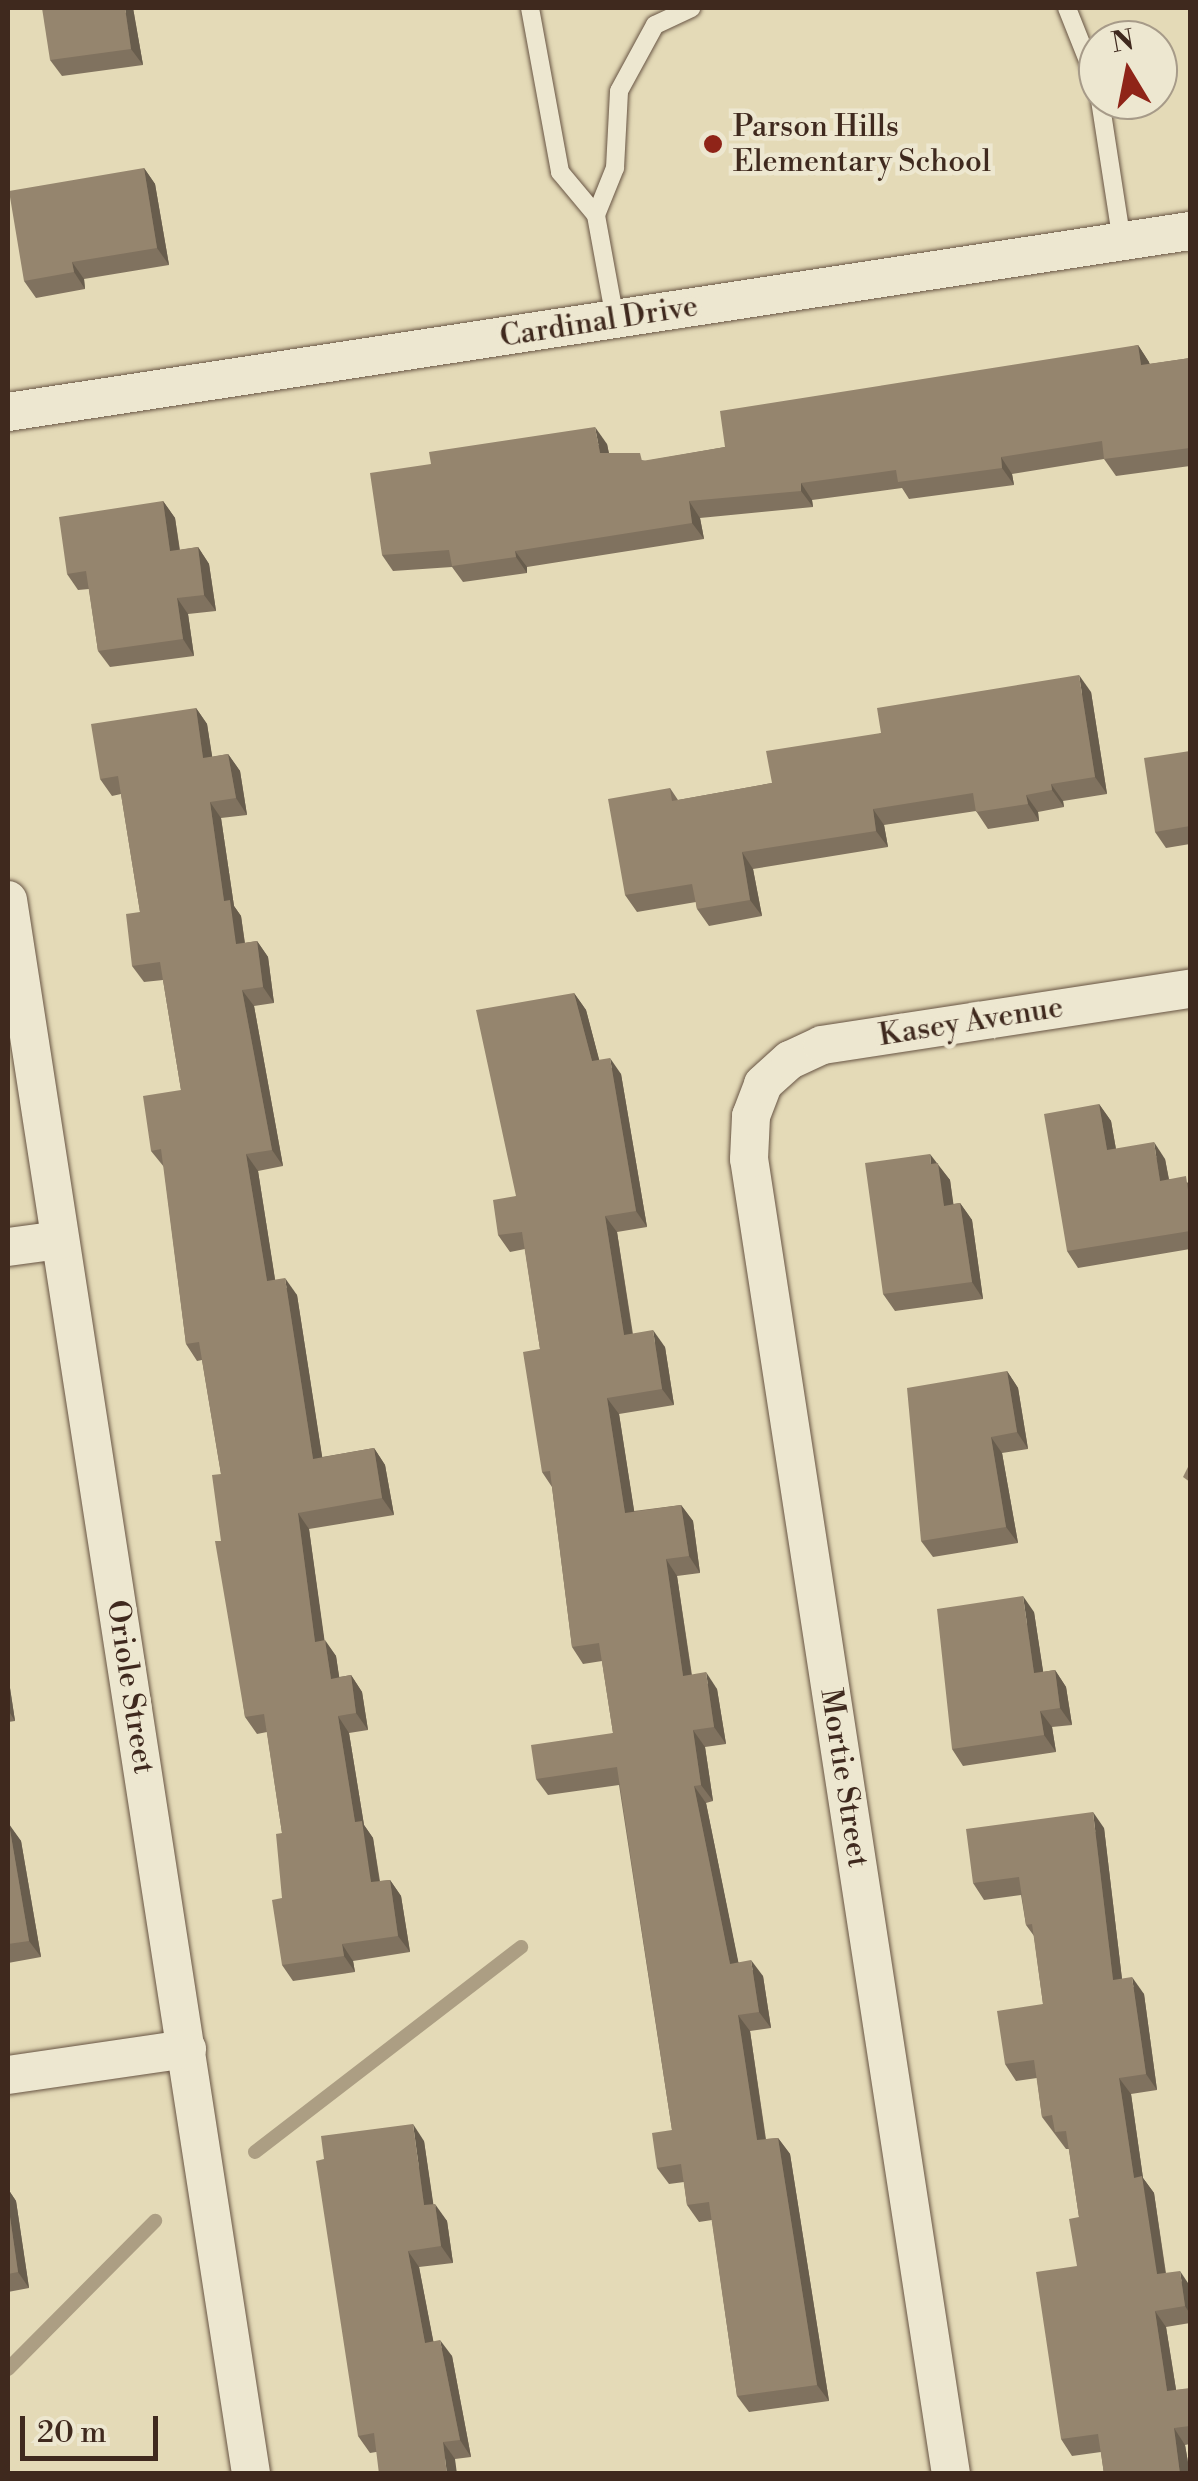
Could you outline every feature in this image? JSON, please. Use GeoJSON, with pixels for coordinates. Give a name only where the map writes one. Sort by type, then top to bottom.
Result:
{"type":"FeatureCollection","features":[{"type":"Feature","properties":{"kind":"street","name":"Cardinal Drive"},"geometry":{"type":"LineString","coordinates":[[8,412],[1190,231]]}},
{"type":"Feature","properties":{"kind":"street","name":"Oriole Street"},"geometry":{"type":"LineString","coordinates":[[8,900],[251,2474]]}},
{"type":"Feature","properties":{"kind":"street","name":"Kasey Avenue"},"geometry":{"type":"LineString","coordinates":[[764,1084],[790,1060],[822,1045],[1190,988]]}},
{"type":"Feature","properties":{"kind":"street","name":"Mortie Street"},"geometry":{"type":"LineString","coordinates":[[764,1084],[751,1116],[750,1159],[951,2474]]}},
{"type":"Feature","properties":{"kind":"street"},"geometry":{"type":"LineString","coordinates":[[8,1247],[60,1240]]}},
{"type":"Feature","properties":{"kind":"street"},"geometry":{"type":"LineString","coordinates":[[8,2075],[187,2049]]}},
{"type":"Feature","properties":{"kind":"lane"},"geometry":{"type":"LineString","coordinates":[[530,8],[560,172],[596,215],[616,319]]}},
{"type":"Feature","properties":{"kind":"lane"},"geometry":{"type":"LineString","coordinates":[[596,215],[615,168],[619,91],[634,55],[655,26],[691,8]]}},
{"type":"Feature","properties":{"kind":"lane"},"geometry":{"type":"LineString","coordinates":[[1067,8],[1078,36]]}},
{"type":"Feature","properties":{"kind":"lane"},"geometry":{"type":"LineString","coordinates":[[1103,120],[1122,242]]}},
{"type":"Feature","properties":{"kind":"building"},"geometry":{"type":"Polygon","coordinates":[[[42,8],[125,8],[131,49],[50,60],[42,8]]]}},
{"type":"Feature","properties":{"kind":"building"},"geometry":{"type":"Polygon","coordinates":[[[144,168],[157,248],[72,262],[74,272],[24,281],[9,191],[144,168]]]}},
{"type":"Feature","properties":{"kind":"building"},"geometry":{"type":"Polygon","coordinates":[[[1138,345],[1141,365],[1190,358],[1190,448],[1104,459],[1102,441],[1001,457],[1002,468],[898,482],[896,470],[801,483],[801,491],[689,501],[692,523],[515,551],[516,557],[452,566],[449,550],[382,555],[370,473],[431,464],[429,452],[595,427],[600,453],[640,453],[642,461],[725,447],[720,411],[1138,345]]]}},
{"type":"Feature","properties":{"kind":"building"},"geometry":{"type":"Polygon","coordinates":[[[163,501],[170,551],[198,547],[204,595],[177,598],[183,639],[98,651],[86,571],[67,574],[59,517],[163,501]]]}},
{"type":"Feature","properties":{"kind":"building"},"geometry":{"type":"Polygon","coordinates":[[[1079,675],[1095,777],[1051,784],[1052,790],[1026,795],[1028,804],[976,812],[973,793],[873,809],[876,831],[742,852],[750,900],[697,909],[692,884],[625,895],[608,799],[670,788],[672,801],[772,783],[766,751],[881,733],[877,708],[1079,675]]]}},
{"type":"Feature","properties":{"kind":"building"},"geometry":{"type":"Polygon","coordinates":[[[196,708],[203,758],[228,754],[236,798],[210,802],[224,901],[230,900],[236,944],[257,941],[263,987],[242,990],[272,1150],[246,1154],[267,1281],[285,1278],[313,1459],[374,1448],[382,1498],[298,1513],[315,1642],[325,1640],[331,1679],[351,1675],[356,1713],[338,1716],[355,1822],[362,1821],[371,1882],[390,1880],[398,1936],[342,1944],[344,1956],[282,1965],[272,1900],[282,1898],[276,1834],[282,1833],[264,1714],[245,1717],[215,1541],[221,1541],[212,1475],[221,1474],[199,1342],[186,1344],[161,1149],[151,1151],[143,1096],[181,1090],[160,962],[132,966],[126,914],[140,912],[118,776],[100,779],[91,724],[196,708]]]}},
{"type":"Feature","properties":{"kind":"building"},"geometry":{"type":"Polygon","coordinates":[[[1190,751],[1190,826],[1155,832],[1144,758],[1190,751]]]}},
{"type":"Feature","properties":{"kind":"building"},"geometry":{"type":"Polygon","coordinates":[[[574,993],[592,1061],[610,1058],[636,1211],[605,1216],[624,1335],[653,1330],[662,1389],[607,1398],[625,1513],[681,1505],[689,1556],[666,1559],[683,1676],[706,1672],[714,1727],[693,1730],[701,1785],[694,1786],[730,1964],[751,1960],[759,2012],[738,2015],[757,2140],[778,2138],[817,2385],[737,2396],[709,2202],[687,2205],[681,2164],[657,2168],[652,2133],[672,2130],[617,1767],[536,1779],[531,1745],[613,1733],[599,1643],[572,1647],[550,1471],[542,1472],[523,1352],[540,1349],[522,1232],[498,1235],[493,1200],[516,1196],[476,1010],[574,993]]]}},
{"type":"Feature","properties":{"kind":"building"},"geometry":{"type":"Polygon","coordinates":[[[1099,1104],[1107,1150],[1154,1142],[1160,1181],[1186,1176],[1190,1231],[1067,1251],[1044,1114],[1099,1104]]]}},
{"type":"Feature","properties":{"kind":"building"},"geometry":{"type":"Polygon","coordinates":[[[930,1154],[931,1164],[938,1163],[944,1206],[960,1203],[972,1282],[883,1294],[865,1163],[930,1154]]]}},
{"type":"Feature","properties":{"kind":"building"},"geometry":{"type":"Polygon","coordinates":[[[1007,1371],[1017,1432],[991,1437],[1006,1527],[921,1541],[907,1388],[1007,1371]]]}},
{"type":"Feature","properties":{"kind":"building"},"geometry":{"type":"Polygon","coordinates":[[[1190,1463],[1190,1482],[1183,1477],[1190,1463]]]}},
{"type":"Feature","properties":{"kind":"building"},"geometry":{"type":"Polygon","coordinates":[[[1023,1596],[1034,1673],[1055,1670],[1060,1708],[1040,1711],[1044,1735],[952,1749],[937,1609],[1023,1596]]]}},
{"type":"Feature","properties":{"kind":"building"},"geometry":{"type":"Polygon","coordinates":[[[1093,1812],[1113,1980],[1132,1977],[1146,2074],[1119,2078],[1134,2178],[1142,2176],[1157,2274],[1180,2271],[1185,2306],[1155,2311],[1167,2391],[1190,2388],[1190,2426],[1174,2428],[1180,2474],[1104,2474],[1098,2434],[1061,2439],[1036,2272],[1077,2266],[1069,2219],[1079,2217],[1066,2131],[1055,2132],[1052,2115],[1042,2117],[1034,2060],[1005,2064],[997,2011],[1043,2004],[1032,1924],[1026,1925],[1019,1877],[973,1883],[966,1829],[1093,1812]]]}},
{"type":"Feature","properties":{"kind":"building"},"geometry":{"type":"Polygon","coordinates":[[[8,1824],[29,1941],[8,1944],[8,1824]]]}},
{"type":"Feature","properties":{"kind":"building"},"geometry":{"type":"Polygon","coordinates":[[[413,2124],[424,2205],[435,2204],[441,2246],[408,2251],[425,2343],[440,2340],[460,2440],[443,2442],[447,2474],[379,2474],[374,2433],[358,2436],[316,2161],[324,2159],[321,2136],[413,2124]]]}},
{"type":"Feature","properties":{"kind":"building"},"geometry":{"type":"Polygon","coordinates":[[[8,2203],[18,2272],[8,2274],[8,2203]]]}},
{"type":"Feature","properties":{"kind":"waterway"},"geometry":{"type":"LineString","coordinates":[[255,2152],[521,1947]]}},
{"type":"Feature","properties":{"kind":"waterway"},"geometry":{"type":"LineString","coordinates":[[8,2369],[155,2221]]}},
{"type":"Feature","properties":{"kind":"place","name":"Parson Hills Elementary School"},"geometry":{"type":"Point","coordinates":[713,144]}}]}
